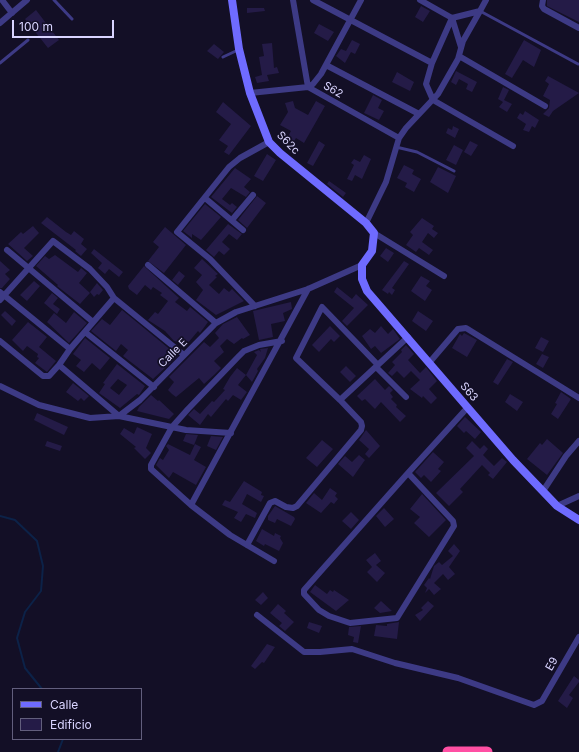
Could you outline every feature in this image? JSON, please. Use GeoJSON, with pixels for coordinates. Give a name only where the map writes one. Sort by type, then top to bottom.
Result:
{"type":"FeatureCollection","features":[{"type":"Feature","properties":{"kind":"highway"},"geometry":{"type":"LineString","coordinates":[[448,752],[487,752]]}},
{"type":"Feature","properties":{"kind":"main road","name":"S62c"},"geometry":{"type":"LineString","coordinates":[[232,0],[240,49],[250,93],[269,142],[280,153],[366,223],[374,233]]}},
{"type":"Feature","properties":{"kind":"main road"},"geometry":{"type":"LineString","coordinates":[[362,265],[372,251],[374,233]]}},
{"type":"Feature","properties":{"kind":"main road","name":"S63"},"geometry":{"type":"LineString","coordinates":[[362,265],[362,278],[367,291],[513,460],[557,506],[579,520]]}},
{"type":"Feature","properties":{"kind":"street"},"geometry":{"type":"LineString","coordinates":[[2,0],[12,13]]}},
{"type":"Feature","properties":{"kind":"street"},"geometry":{"type":"LineString","coordinates":[[0,23],[27,0]]}},
{"type":"Feature","properties":{"kind":"street"},"geometry":{"type":"LineString","coordinates":[[293,0],[308,87],[317,80],[361,0]]}},
{"type":"Feature","properties":{"kind":"street"},"geometry":{"type":"LineString","coordinates":[[313,0],[432,63]]}},
{"type":"Feature","properties":{"kind":"street"},"geometry":{"type":"LineString","coordinates":[[420,0],[452,18],[461,48]]}},
{"type":"Feature","properties":{"kind":"street"},"geometry":{"type":"LineString","coordinates":[[366,223],[386,182],[399,138],[406,128],[433,100],[459,56],[461,48],[486,0]]}},
{"type":"Feature","properties":{"kind":"street"},"geometry":{"type":"LineString","coordinates":[[543,0],[542,6],[544,8],[579,28]]}},
{"type":"Feature","properties":{"kind":"street"},"geometry":{"type":"LineString","coordinates":[[452,18],[480,10]]}},
{"type":"Feature","properties":{"kind":"street"},"geometry":{"type":"LineString","coordinates":[[452,18],[432,63],[426,84],[433,100],[513,146]]}},
{"type":"Feature","properties":{"kind":"street"},"geometry":{"type":"LineString","coordinates":[[459,56],[545,106]]}},
{"type":"Feature","properties":{"kind":"street"},"geometry":{"type":"LineString","coordinates":[[326,65],[419,114]]}},
{"type":"Feature","properties":{"kind":"street","name":"S62"},"geometry":{"type":"LineString","coordinates":[[250,93],[308,87],[399,138]]}},
{"type":"Feature","properties":{"kind":"street"},"geometry":{"type":"LineString","coordinates":[[255,306],[210,259],[178,234],[178,231],[234,162],[269,142]]}},
{"type":"Feature","properties":{"kind":"street"},"geometry":{"type":"LineString","coordinates":[[232,220],[253,194]]}},
{"type":"Feature","properties":{"kind":"street"},"geometry":{"type":"LineString","coordinates":[[204,198],[243,230]]}},
{"type":"Feature","properties":{"kind":"street"},"geometry":{"type":"LineString","coordinates":[[374,233],[444,276]]}},
{"type":"Feature","properties":{"kind":"street"},"geometry":{"type":"LineString","coordinates":[[70,349],[1,296],[51,241],[55,241],[102,281],[114,298],[184,355]]}},
{"type":"Feature","properties":{"kind":"street"},"geometry":{"type":"LineString","coordinates":[[7,250],[93,322]]}},
{"type":"Feature","properties":{"kind":"street"},"geometry":{"type":"LineString","coordinates":[[148,265],[216,323]]}},
{"type":"Feature","properties":{"kind":"street","name":"Calle E"},"geometry":{"type":"LineString","coordinates":[[119,416],[154,386],[216,323],[236,312],[308,289],[362,265]]}},
{"type":"Feature","properties":{"kind":"street"},"geometry":{"type":"LineString","coordinates":[[191,505],[282,340],[308,289]]}},
{"type":"Feature","properties":{"kind":"street"},"geometry":{"type":"LineString","coordinates":[[0,341],[43,376],[48,376],[59,365],[70,349],[114,298]]}},
{"type":"Feature","properties":{"kind":"street"},"geometry":{"type":"LineString","coordinates":[[247,545],[270,503],[275,501],[286,507],[293,508],[296,506],[361,430],[361,422],[296,358],[322,307],[406,397]]}},
{"type":"Feature","properties":{"kind":"street"},"geometry":{"type":"LineString","coordinates":[[429,363],[458,329],[466,328],[579,398]]}},
{"type":"Feature","properties":{"kind":"street"},"geometry":{"type":"LineString","coordinates":[[85,332],[154,386]]}},
{"type":"Feature","properties":{"kind":"street"},"geometry":{"type":"LineString","coordinates":[[340,400],[408,337]]}},
{"type":"Feature","properties":{"kind":"street"},"geometry":{"type":"LineString","coordinates":[[274,561],[247,545],[191,505],[151,469],[151,465],[172,427],[244,351],[259,345],[282,340]]}},
{"type":"Feature","properties":{"kind":"street"},"geometry":{"type":"LineString","coordinates":[[59,365],[119,416]]}},
{"type":"Feature","properties":{"kind":"street"},"geometry":{"type":"LineString","coordinates":[[1,385],[39,405],[90,418],[119,416],[172,427],[231,433]]}},
{"type":"Feature","properties":{"kind":"street"},"geometry":{"type":"LineString","coordinates":[[408,473],[453,521],[454,526],[397,618],[350,623],[329,616],[319,610],[304,594],[304,590],[408,473],[468,407]]}},
{"type":"Feature","properties":{"kind":"street"},"geometry":{"type":"LineString","coordinates":[[543,491],[566,456],[579,441]]}},
{"type":"Feature","properties":{"kind":"street"},"geometry":{"type":"LineString","coordinates":[[557,506],[579,496]]}},
{"type":"Feature","properties":{"kind":"street","name":"E9"},"geometry":{"type":"LineString","coordinates":[[257,615],[304,652],[352,649],[395,663],[458,678],[527,704],[534,705],[542,701],[579,637]]}},
{"type":"Feature","properties":{"kind":"lane"},"geometry":{"type":"LineString","coordinates":[[54,0],[72,19]]}},
{"type":"Feature","properties":{"kind":"lane"},"geometry":{"type":"LineString","coordinates":[[480,10],[578,64]]}},
{"type":"Feature","properties":{"kind":"lane"},"geometry":{"type":"LineString","coordinates":[[0,63],[28,40]]}},
{"type":"Feature","properties":{"kind":"lane"},"geometry":{"type":"LineString","coordinates":[[223,58],[240,49]]}},
{"type":"Feature","properties":{"kind":"lane"},"geometry":{"type":"LineString","coordinates":[[396,147],[417,152],[454,171]]}},
{"type":"Feature","properties":{"kind":"building"},"geometry":{"type":"Polygon","coordinates":[[[547,0],[579,0],[579,22],[547,6],[547,0]]]}},
{"type":"Feature","properties":{"kind":"building"},"geometry":{"type":"Polygon","coordinates":[[[421,6],[430,11],[423,22],[415,17],[421,6]]]}},
{"type":"Feature","properties":{"kind":"building"},"geometry":{"type":"Polygon","coordinates":[[[247,8],[264,8],[265,11],[247,13],[247,8]]]}},
{"type":"Feature","properties":{"kind":"building"},"geometry":{"type":"Polygon","coordinates":[[[36,10],[59,40],[48,48],[25,19],[36,10]]]}},
{"type":"Feature","properties":{"kind":"building"},"geometry":{"type":"Polygon","coordinates":[[[319,24],[334,32],[328,41],[314,33],[319,24]]]}},
{"type":"Feature","properties":{"kind":"building"},"geometry":{"type":"Polygon","coordinates":[[[352,40],[360,44],[355,54],[351,52],[345,63],[336,56],[341,49],[346,51],[352,40]]]}},
{"type":"Feature","properties":{"kind":"building"},"geometry":{"type":"Polygon","coordinates":[[[524,40],[541,50],[534,67],[523,60],[512,78],[505,74],[524,40]]]}},
{"type":"Feature","properties":{"kind":"building"},"geometry":{"type":"Polygon","coordinates":[[[272,43],[274,68],[277,67],[279,73],[267,75],[269,81],[257,83],[255,77],[262,75],[259,57],[264,56],[262,44],[272,43]]]}},
{"type":"Feature","properties":{"kind":"building"},"geometry":{"type":"Polygon","coordinates":[[[214,44],[224,52],[218,59],[207,51],[214,44]]]}},
{"type":"Feature","properties":{"kind":"building"},"geometry":{"type":"Polygon","coordinates":[[[456,71],[477,82],[472,92],[466,89],[468,84],[459,79],[456,85],[451,82],[456,71]]]}},
{"type":"Feature","properties":{"kind":"building"},"geometry":{"type":"Polygon","coordinates":[[[397,72],[414,82],[410,91],[392,82],[397,72]]]}},
{"type":"Feature","properties":{"kind":"building"},"geometry":{"type":"Polygon","coordinates":[[[548,76],[579,93],[553,111],[549,117],[543,114],[549,108],[550,100],[543,96],[549,84],[545,81],[548,76]]]}},
{"type":"Feature","properties":{"kind":"building"},"geometry":{"type":"Polygon","coordinates":[[[503,87],[509,90],[504,100],[512,104],[507,112],[499,107],[503,102],[498,99],[503,87]]]}},
{"type":"Feature","properties":{"kind":"building"},"geometry":{"type":"Polygon","coordinates":[[[373,95],[382,100],[378,108],[384,111],[379,120],[364,113],[373,95]]]}},
{"type":"Feature","properties":{"kind":"building"},"geometry":{"type":"Polygon","coordinates":[[[293,101],[295,108],[308,115],[316,101],[325,106],[304,143],[296,138],[290,148],[284,144],[291,131],[280,125],[288,112],[285,103],[293,101]]]}},
{"type":"Feature","properties":{"kind":"building"},"geometry":{"type":"Polygon","coordinates":[[[223,102],[251,126],[229,155],[224,152],[228,146],[219,140],[231,124],[216,112],[223,102]]]}},
{"type":"Feature","properties":{"kind":"building"},"geometry":{"type":"Polygon","coordinates":[[[525,111],[539,120],[535,128],[532,126],[529,132],[523,130],[526,124],[517,118],[520,113],[523,115],[525,111]]]}},
{"type":"Feature","properties":{"kind":"building"},"geometry":{"type":"Polygon","coordinates":[[[453,126],[459,129],[455,138],[446,133],[448,128],[452,130],[453,126]]]}},
{"type":"Feature","properties":{"kind":"building"},"geometry":{"type":"Polygon","coordinates":[[[319,141],[325,145],[313,166],[307,163],[319,141]]]}},
{"type":"Feature","properties":{"kind":"building"},"geometry":{"type":"Polygon","coordinates":[[[470,141],[478,145],[471,156],[464,152],[470,141]]]}},
{"type":"Feature","properties":{"kind":"building"},"geometry":{"type":"Polygon","coordinates":[[[454,145],[463,150],[456,165],[446,160],[454,145]]]}},
{"type":"Feature","properties":{"kind":"building"},"geometry":{"type":"Polygon","coordinates":[[[267,154],[276,160],[263,181],[254,176],[267,154]]]}},
{"type":"Feature","properties":{"kind":"building"},"geometry":{"type":"Polygon","coordinates":[[[364,155],[371,159],[362,179],[355,175],[352,181],[347,179],[354,165],[351,163],[354,159],[360,162],[364,155]]]}},
{"type":"Feature","properties":{"kind":"building"},"geometry":{"type":"Polygon","coordinates":[[[404,165],[414,170],[412,174],[421,179],[414,192],[405,187],[407,183],[397,178],[404,165]]]}},
{"type":"Feature","properties":{"kind":"building"},"geometry":{"type":"Polygon","coordinates":[[[438,167],[456,176],[448,193],[430,182],[438,167]]]}},
{"type":"Feature","properties":{"kind":"building"},"geometry":{"type":"Polygon","coordinates":[[[235,168],[251,179],[244,187],[250,192],[246,197],[231,188],[222,199],[230,205],[232,203],[237,207],[232,213],[211,197],[235,168]]]}},
{"type":"Feature","properties":{"kind":"building"},"geometry":{"type":"Polygon","coordinates":[[[329,181],[346,193],[343,197],[327,184],[329,181]]]}},
{"type":"Feature","properties":{"kind":"building"},"geometry":{"type":"Polygon","coordinates":[[[257,196],[266,203],[247,228],[238,220],[257,196]]]}},
{"type":"Feature","properties":{"kind":"building"},"geometry":{"type":"Polygon","coordinates":[[[205,204],[221,217],[201,240],[192,234],[192,238],[183,231],[205,204]]]}},
{"type":"Feature","properties":{"kind":"building"},"geometry":{"type":"Polygon","coordinates":[[[47,217],[71,235],[74,231],[84,239],[81,244],[87,249],[81,256],[75,251],[76,250],[41,223],[47,217]]]}},
{"type":"Feature","properties":{"kind":"building"},"geometry":{"type":"Polygon","coordinates":[[[422,218],[434,226],[432,229],[438,233],[434,238],[428,233],[422,242],[433,250],[429,255],[419,248],[416,252],[406,245],[413,235],[410,232],[422,218]]]}},
{"type":"Feature","properties":{"kind":"building"},"geometry":{"type":"Polygon","coordinates":[[[228,224],[242,234],[237,240],[229,234],[222,242],[230,249],[224,255],[219,251],[214,257],[206,250],[228,224]]]}},
{"type":"Feature","properties":{"kind":"building"},"geometry":{"type":"Polygon","coordinates":[[[33,226],[39,233],[24,248],[33,256],[27,261],[8,244],[21,232],[23,234],[33,226]]]}},
{"type":"Feature","properties":{"kind":"building"},"geometry":{"type":"Polygon","coordinates":[[[165,227],[186,245],[164,273],[148,261],[159,247],[153,242],[165,227]]]}},
{"type":"Feature","properties":{"kind":"building"},"geometry":{"type":"Polygon","coordinates":[[[386,248],[394,253],[388,262],[380,256],[386,248]]]}},
{"type":"Feature","properties":{"kind":"building"},"geometry":{"type":"Polygon","coordinates":[[[94,249],[123,272],[119,277],[109,269],[105,274],[98,268],[102,263],[91,253],[94,249]]]}},
{"type":"Feature","properties":{"kind":"building"},"geometry":{"type":"Polygon","coordinates":[[[55,255],[78,272],[81,268],[87,273],[79,283],[90,293],[80,304],[57,286],[58,285],[36,266],[45,256],[49,259],[55,255]]]}},
{"type":"Feature","properties":{"kind":"building"},"geometry":{"type":"Polygon","coordinates":[[[202,259],[218,274],[209,285],[219,294],[224,288],[229,292],[232,289],[244,301],[216,315],[196,300],[203,290],[196,282],[202,275],[194,268],[202,259]]]}},
{"type":"Feature","properties":{"kind":"building"},"geometry":{"type":"Polygon","coordinates":[[[0,261],[10,270],[5,274],[10,279],[2,288],[0,288],[0,261]]]}},
{"type":"Feature","properties":{"kind":"building"},"geometry":{"type":"Polygon","coordinates":[[[404,261],[409,264],[392,288],[395,290],[392,295],[389,292],[388,294],[382,290],[404,261]]]}},
{"type":"Feature","properties":{"kind":"building"},"geometry":{"type":"Polygon","coordinates":[[[144,266],[179,298],[175,302],[187,311],[190,307],[208,322],[200,333],[198,331],[187,344],[174,341],[165,331],[148,320],[155,312],[158,314],[168,301],[160,295],[162,293],[153,287],[151,290],[145,285],[137,295],[129,289],[128,286],[144,266]]]}},
{"type":"Feature","properties":{"kind":"building"},"geometry":{"type":"Polygon","coordinates":[[[179,271],[185,276],[178,285],[172,280],[179,271]]]}},
{"type":"Feature","properties":{"kind":"building"},"geometry":{"type":"Polygon","coordinates":[[[421,276],[430,281],[426,286],[432,290],[425,301],[411,291],[421,276]]]}},
{"type":"Feature","properties":{"kind":"building"},"geometry":{"type":"Polygon","coordinates":[[[34,281],[40,286],[27,301],[20,295],[34,281]]]}},
{"type":"Feature","properties":{"kind":"building"},"geometry":{"type":"Polygon","coordinates":[[[97,283],[103,290],[99,295],[97,294],[94,297],[90,292],[97,283]]]}},
{"type":"Feature","properties":{"kind":"building"},"geometry":{"type":"Polygon","coordinates":[[[337,287],[352,299],[356,294],[368,305],[347,326],[342,321],[354,308],[334,292],[337,287]]]}},
{"type":"Feature","properties":{"kind":"building"},"geometry":{"type":"Polygon","coordinates":[[[52,293],[58,298],[53,304],[60,309],[57,314],[44,303],[52,293]]]}},
{"type":"Feature","properties":{"kind":"building"},"geometry":{"type":"Polygon","coordinates":[[[291,302],[292,309],[283,313],[285,321],[271,324],[273,337],[259,340],[253,311],[291,302]]]}},
{"type":"Feature","properties":{"kind":"building"},"geometry":{"type":"Polygon","coordinates":[[[122,310],[178,356],[153,379],[123,356],[128,350],[121,344],[116,351],[91,331],[102,319],[110,325],[122,310]]]}},
{"type":"Feature","properties":{"kind":"building"},"geometry":{"type":"Polygon","coordinates":[[[5,311],[16,321],[12,326],[1,315],[5,311]]]}},
{"type":"Feature","properties":{"kind":"building"},"geometry":{"type":"Polygon","coordinates":[[[418,311],[433,321],[426,331],[412,321],[418,311]]]}},
{"type":"Feature","properties":{"kind":"building"},"geometry":{"type":"Polygon","coordinates":[[[74,312],[87,323],[69,343],[47,322],[54,313],[66,323],[74,312]]]}},
{"type":"Feature","properties":{"kind":"building"},"geometry":{"type":"Polygon","coordinates":[[[237,317],[250,335],[243,339],[242,338],[234,344],[227,339],[220,346],[224,352],[214,361],[221,368],[204,384],[199,378],[176,397],[172,394],[168,390],[174,382],[169,377],[204,342],[210,347],[219,338],[215,333],[223,324],[237,317]]]}},
{"type":"Feature","properties":{"kind":"building"},"geometry":{"type":"Polygon","coordinates":[[[28,322],[47,337],[39,347],[56,361],[47,372],[35,363],[39,358],[37,357],[38,354],[27,346],[23,351],[12,340],[28,322]]]}},
{"type":"Feature","properties":{"kind":"building"},"geometry":{"type":"Polygon","coordinates":[[[330,326],[340,336],[334,342],[331,339],[319,352],[312,345],[330,326]]]}},
{"type":"Feature","properties":{"kind":"building"},"geometry":{"type":"Polygon","coordinates":[[[381,326],[388,334],[393,329],[400,339],[381,353],[375,346],[371,349],[362,336],[370,329],[375,333],[381,326]]]}},
{"type":"Feature","properties":{"kind":"building"},"geometry":{"type":"Polygon","coordinates":[[[464,333],[477,340],[467,357],[452,348],[460,334],[462,336],[464,333]]]}},
{"type":"Feature","properties":{"kind":"building"},"geometry":{"type":"Polygon","coordinates":[[[541,337],[549,341],[543,352],[535,348],[541,337]]]}},
{"type":"Feature","properties":{"kind":"building"},"geometry":{"type":"Polygon","coordinates":[[[85,338],[110,358],[100,370],[92,363],[84,372],[76,366],[81,360],[73,354],[85,338]]]}},
{"type":"Feature","properties":{"kind":"building"},"geometry":{"type":"Polygon","coordinates":[[[406,345],[414,354],[408,360],[420,373],[426,367],[437,381],[429,389],[437,398],[431,404],[423,396],[422,398],[410,389],[420,380],[411,371],[404,378],[397,371],[392,376],[388,373],[395,365],[392,362],[402,352],[401,350],[406,345]]]}},
{"type":"Feature","properties":{"kind":"building"},"geometry":{"type":"Polygon","coordinates":[[[268,348],[265,358],[257,369],[258,371],[252,382],[246,375],[257,355],[254,352],[259,350],[261,352],[260,349],[268,348]]]}},
{"type":"Feature","properties":{"kind":"building"},"geometry":{"type":"Polygon","coordinates":[[[542,354],[549,357],[543,368],[536,364],[542,354]]]}},
{"type":"Feature","properties":{"kind":"building"},"geometry":{"type":"Polygon","coordinates":[[[507,359],[513,362],[498,385],[493,382],[507,359]]]}},
{"type":"Feature","properties":{"kind":"building"},"geometry":{"type":"Polygon","coordinates":[[[117,364],[145,386],[139,395],[137,394],[120,408],[99,393],[105,384],[103,383],[117,364]],[[118,379],[110,388],[119,395],[127,385],[118,379]]]}},
{"type":"Feature","properties":{"kind":"building"},"geometry":{"type":"Polygon","coordinates":[[[346,366],[356,376],[350,382],[340,372],[346,366]]]}},
{"type":"Feature","properties":{"kind":"building"},"geometry":{"type":"Polygon","coordinates":[[[237,368],[246,375],[238,385],[247,392],[241,400],[233,395],[228,401],[226,399],[211,417],[208,414],[200,425],[188,415],[194,409],[200,414],[212,401],[214,402],[225,390],[223,389],[237,368]]]}},
{"type":"Feature","properties":{"kind":"building"},"geometry":{"type":"Polygon","coordinates":[[[375,379],[385,390],[389,386],[393,390],[390,393],[393,397],[391,399],[397,405],[396,407],[406,416],[400,422],[381,402],[375,409],[365,399],[362,401],[357,396],[375,379]]]}},
{"type":"Feature","properties":{"kind":"building"},"geometry":{"type":"Polygon","coordinates":[[[73,383],[89,396],[84,401],[81,398],[78,401],[66,392],[73,383]]]}},
{"type":"Feature","properties":{"kind":"building"},"geometry":{"type":"Polygon","coordinates":[[[561,392],[571,399],[558,419],[551,414],[557,404],[555,403],[561,392]]]}},
{"type":"Feature","properties":{"kind":"building"},"geometry":{"type":"Polygon","coordinates":[[[510,394],[523,402],[517,411],[505,402],[510,394]]]}},
{"type":"Feature","properties":{"kind":"building"},"geometry":{"type":"Polygon","coordinates":[[[151,395],[158,401],[159,400],[174,414],[169,419],[137,411],[151,395]]]}},
{"type":"Feature","properties":{"kind":"building"},"geometry":{"type":"Polygon","coordinates":[[[37,413],[68,427],[64,435],[34,420],[37,413]]]}},
{"type":"Feature","properties":{"kind":"building"},"geometry":{"type":"Polygon","coordinates":[[[465,417],[481,432],[475,439],[466,431],[464,433],[457,426],[465,417]]]}},
{"type":"Feature","properties":{"kind":"building"},"geometry":{"type":"Polygon","coordinates":[[[137,427],[152,434],[146,448],[151,453],[145,459],[134,448],[136,447],[120,434],[124,428],[134,434],[137,427]]]}},
{"type":"Feature","properties":{"kind":"building"},"geometry":{"type":"Polygon","coordinates":[[[366,430],[380,446],[369,458],[365,454],[369,449],[359,440],[366,430]]]}},
{"type":"Feature","properties":{"kind":"building"},"geometry":{"type":"Polygon","coordinates":[[[186,434],[198,435],[194,445],[183,441],[186,434]]]}},
{"type":"Feature","properties":{"kind":"building"},"geometry":{"type":"Polygon","coordinates":[[[211,436],[223,437],[216,450],[207,446],[211,436]]]}},
{"type":"Feature","properties":{"kind":"building"},"geometry":{"type":"Polygon","coordinates":[[[547,439],[563,453],[547,475],[527,459],[540,443],[542,445],[547,439]]]}},
{"type":"Feature","properties":{"kind":"building"},"geometry":{"type":"Polygon","coordinates":[[[322,440],[333,449],[317,467],[306,458],[322,440]]]}},
{"type":"Feature","properties":{"kind":"building"},"geometry":{"type":"Polygon","coordinates":[[[47,441],[62,446],[60,451],[45,446],[47,441]]]}},
{"type":"Feature","properties":{"kind":"building"},"geometry":{"type":"Polygon","coordinates":[[[472,441],[480,449],[484,445],[488,449],[483,455],[494,466],[502,458],[507,462],[493,479],[488,475],[490,473],[482,465],[460,489],[463,492],[449,506],[436,493],[474,456],[466,448],[472,441]]]}},
{"type":"Feature","properties":{"kind":"building"},"geometry":{"type":"Polygon","coordinates":[[[168,444],[190,455],[195,444],[201,447],[194,460],[206,467],[196,485],[173,472],[169,478],[156,465],[160,458],[163,460],[169,450],[166,446],[168,444]]]}},
{"type":"Feature","properties":{"kind":"building"},"geometry":{"type":"Polygon","coordinates":[[[433,452],[444,462],[438,469],[441,471],[431,482],[424,475],[421,478],[415,472],[433,452]]]}},
{"type":"Feature","properties":{"kind":"building"},"geometry":{"type":"Polygon","coordinates":[[[359,455],[365,460],[353,477],[338,464],[345,456],[352,462],[359,455]]]}},
{"type":"Feature","properties":{"kind":"building"},"geometry":{"type":"Polygon","coordinates":[[[244,481],[262,492],[261,495],[264,496],[261,502],[247,494],[242,504],[257,513],[255,518],[246,514],[241,522],[234,518],[238,512],[222,505],[225,500],[230,502],[244,481]]]}},
{"type":"Feature","properties":{"kind":"building"},"geometry":{"type":"Polygon","coordinates":[[[330,488],[337,493],[335,496],[338,499],[334,504],[331,502],[321,513],[306,503],[314,493],[322,500],[330,488]]]}},
{"type":"Feature","properties":{"kind":"building"},"geometry":{"type":"Polygon","coordinates":[[[422,494],[446,520],[429,537],[414,523],[420,517],[410,509],[422,494]]]}},
{"type":"Feature","properties":{"kind":"building"},"geometry":{"type":"Polygon","coordinates":[[[275,506],[294,517],[295,519],[291,526],[277,519],[275,523],[268,520],[268,516],[275,506]]]}},
{"type":"Feature","properties":{"kind":"building"},"geometry":{"type":"Polygon","coordinates":[[[384,508],[394,519],[385,527],[376,516],[384,508]]]}},
{"type":"Feature","properties":{"kind":"building"},"geometry":{"type":"Polygon","coordinates":[[[351,512],[359,520],[351,529],[342,521],[351,512]]]}},
{"type":"Feature","properties":{"kind":"building"},"geometry":{"type":"Polygon","coordinates":[[[262,529],[274,536],[275,533],[281,536],[280,538],[283,543],[279,551],[265,544],[264,546],[256,541],[262,529]]]}},
{"type":"Feature","properties":{"kind":"building"},"geometry":{"type":"Polygon","coordinates":[[[454,544],[460,551],[449,567],[455,574],[448,580],[443,574],[434,583],[441,589],[434,595],[429,589],[425,593],[427,588],[424,585],[429,578],[430,579],[434,566],[439,562],[442,565],[453,556],[448,551],[454,544]]]}},
{"type":"Feature","properties":{"kind":"building"},"geometry":{"type":"Polygon","coordinates":[[[375,553],[381,561],[376,565],[385,573],[377,582],[367,572],[372,567],[366,560],[375,553]]]}},
{"type":"Feature","properties":{"kind":"building"},"geometry":{"type":"Polygon","coordinates":[[[315,585],[327,594],[330,590],[333,592],[334,590],[349,600],[336,611],[310,592],[315,585]]]}},
{"type":"Feature","properties":{"kind":"building"},"geometry":{"type":"Polygon","coordinates":[[[263,592],[268,598],[261,605],[255,600],[263,592]]]}},
{"type":"Feature","properties":{"kind":"building"},"geometry":{"type":"Polygon","coordinates":[[[381,601],[392,611],[380,613],[374,608],[381,601]]]}},
{"type":"Feature","properties":{"kind":"building"},"geometry":{"type":"Polygon","coordinates":[[[428,601],[434,606],[420,621],[415,615],[423,610],[421,608],[428,601]]]}},
{"type":"Feature","properties":{"kind":"building"},"geometry":{"type":"Polygon","coordinates":[[[278,604],[286,611],[284,613],[294,622],[285,631],[279,626],[282,623],[270,613],[278,604]]]}},
{"type":"Feature","properties":{"kind":"building"},"geometry":{"type":"Polygon","coordinates":[[[309,622],[322,626],[319,633],[307,628],[309,622]]]}},
{"type":"Feature","properties":{"kind":"building"},"geometry":{"type":"Polygon","coordinates":[[[399,622],[397,639],[374,636],[376,625],[387,626],[387,624],[399,622]]]}},
{"type":"Feature","properties":{"kind":"building"},"geometry":{"type":"Polygon","coordinates":[[[361,626],[358,643],[353,642],[354,637],[348,635],[349,627],[361,626]]]}},
{"type":"Feature","properties":{"kind":"building"},"geometry":{"type":"Polygon","coordinates":[[[267,644],[275,647],[264,663],[262,662],[255,669],[251,666],[267,644]]]}},
{"type":"Feature","properties":{"kind":"building"},"geometry":{"type":"Polygon","coordinates":[[[574,676],[579,680],[579,682],[569,695],[573,698],[567,708],[558,701],[574,676]]]}},
{"type":"Feature","properties":{"kind":"waterway"},"geometry":{"type":"LineString","coordinates":[[0,516],[15,520],[37,541],[43,566],[41,591],[25,612],[17,638],[25,668],[41,688]]}},
{"type":"Feature","properties":{"kind":"waterway"},"geometry":{"type":"LineString","coordinates":[[58,752],[63,740]]}}]}
